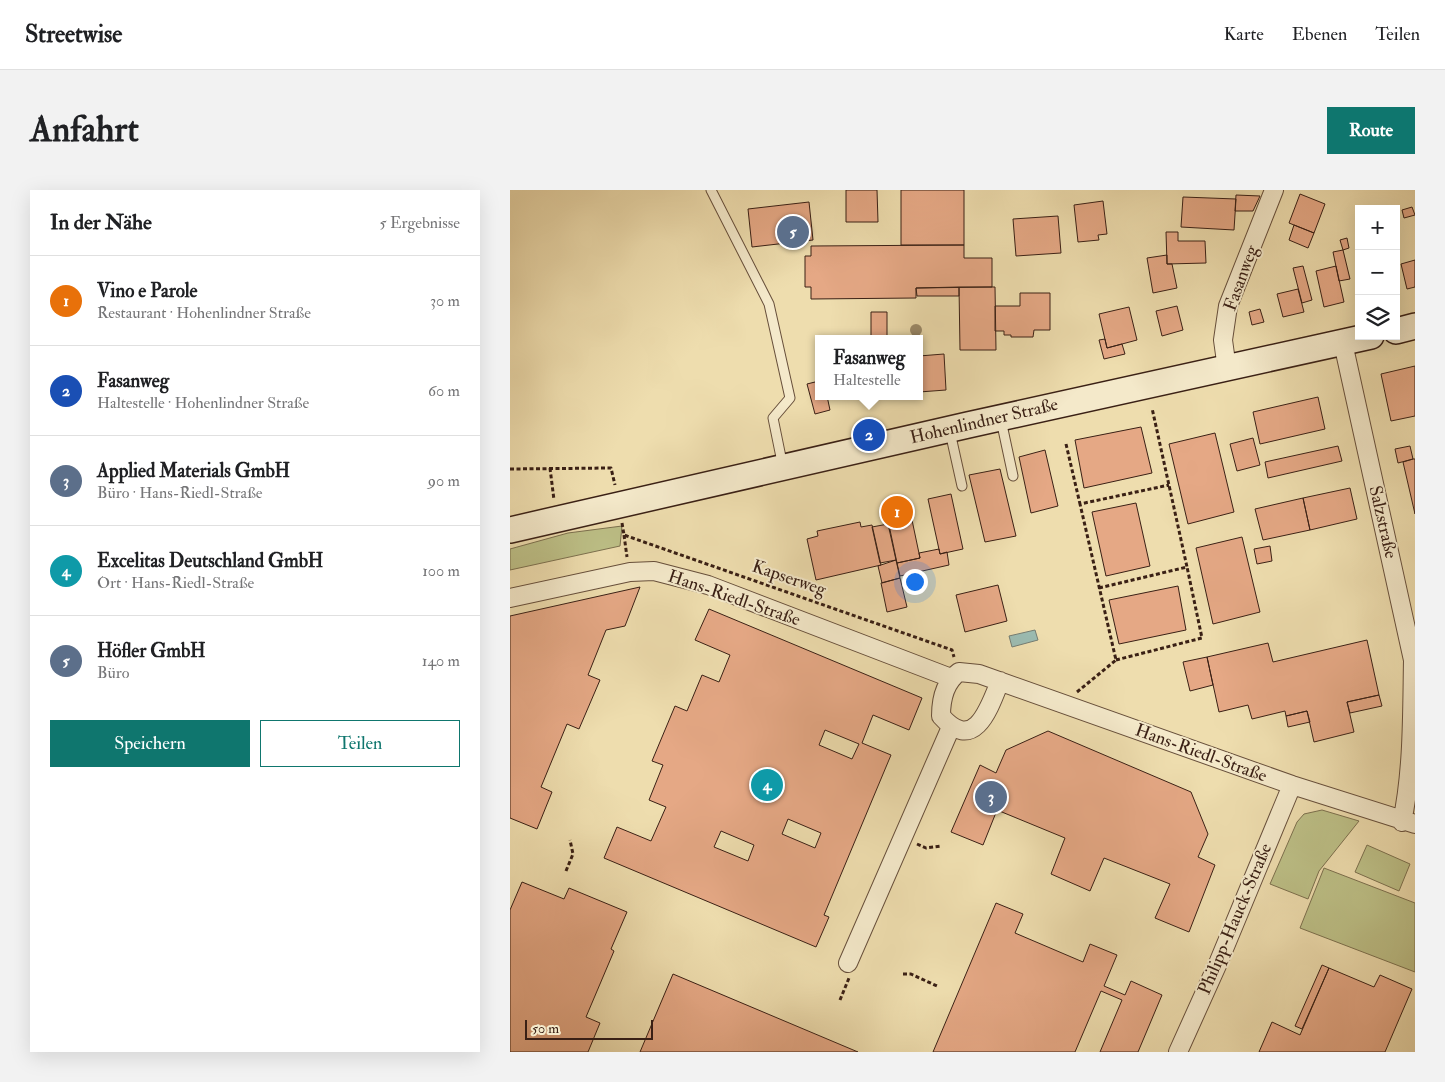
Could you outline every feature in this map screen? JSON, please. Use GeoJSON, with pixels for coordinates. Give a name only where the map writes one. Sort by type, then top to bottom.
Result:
{"type":"FeatureCollection","features":[{"type":"Feature","properties":{"kind":"street","name":"Fasanweg"},"geometry":{"type":"LineString","coordinates":[[1227,369],[1223,340],[1228,306],[1274,190]]}},
{"type":"Feature","properties":{"kind":"street"},"geometry":{"type":"LineString","coordinates":[[1400,330],[1415,326]]}},
{"type":"Feature","properties":{"kind":"street","name":"Hohenlindner Straße"},"geometry":{"type":"LineString","coordinates":[[510,530],[949,429],[1355,340]]}},
{"type":"Feature","properties":{"kind":"street","name":"Salzstraße"},"geometry":{"type":"LineString","coordinates":[[1343,343],[1413,660],[1406,803],[1409,823]]}},
{"type":"Feature","properties":{"kind":"street","name":"Hans-Riedl-Straße"},"geometry":{"type":"LineString","coordinates":[[510,598],[630,572],[654,571],[708,585],[955,675],[979,674],[1000,681],[1292,785],[1409,823]]}},
{"type":"Feature","properties":{"kind":"street"},"geometry":{"type":"LineString","coordinates":[[955,675],[941,700],[941,716],[951,727],[963,731],[976,728],[983,719],[1000,681]]}},
{"type":"Feature","properties":{"kind":"street"},"geometry":{"type":"LineString","coordinates":[[848,964],[951,727]]}},
{"type":"Feature","properties":{"kind":"street","name":"Philipp-Hauck-Straße"},"geometry":{"type":"LineString","coordinates":[[1178,1052],[1219,961],[1292,785]]}},
{"type":"Feature","properties":{"kind":"lane"},"geometry":{"type":"LineString","coordinates":[[711,190],[769,304],[790,398],[773,418],[783,467]]}},
{"type":"Feature","properties":{"kind":"lane"},"geometry":{"type":"LineString","coordinates":[[1000,418],[1013,476]]}},
{"type":"Feature","properties":{"kind":"lane"},"geometry":{"type":"LineString","coordinates":[[949,429],[962,486]]}},
{"type":"Feature","properties":{"kind":"path"},"geometry":{"type":"LineString","coordinates":[[1063,704],[1116,660],[1202,638],[1152,408]]}},
{"type":"Feature","properties":{"kind":"path"},"geometry":{"type":"LineString","coordinates":[[1066,444],[1116,660]]}},
{"type":"Feature","properties":{"kind":"path"},"geometry":{"type":"LineString","coordinates":[[550,468],[556,519]]}},
{"type":"Feature","properties":{"kind":"path"},"geometry":{"type":"LineString","coordinates":[[510,469],[611,468],[619,504]]}},
{"type":"Feature","properties":{"kind":"path"},"geometry":{"type":"LineString","coordinates":[[1080,504],[1169,485]]}},
{"type":"Feature","properties":{"kind":"path","name":"Kapserweg"},"geometry":{"type":"LineString","coordinates":[[619,504],[624,535],[952,650],[955,675]]}},
{"type":"Feature","properties":{"kind":"path"},"geometry":{"type":"LineString","coordinates":[[1099,588],[1187,567]]}},
{"type":"Feature","properties":{"kind":"path"},"geometry":{"type":"LineString","coordinates":[[902,838],[926,848],[942,846]]}},
{"type":"Feature","properties":{"kind":"path"},"geometry":{"type":"LineString","coordinates":[[566,871],[573,854],[570,840]]}},
{"type":"Feature","properties":{"kind":"path"},"geometry":{"type":"LineString","coordinates":[[840,1000],[849,979],[846,969],[848,964]]}},
{"type":"Feature","properties":{"kind":"path"},"geometry":{"type":"LineString","coordinates":[[903,974],[911,974],[937,986]]}},
{"type":"Feature","properties":{"kind":"green space"},"geometry":{"type":"Polygon","coordinates":[[[622,526],[620,546],[510,570],[510,549],[568,533],[622,526]]]}},
{"type":"Feature","properties":{"kind":"green space"},"geometry":{"type":"Polygon","coordinates":[[[1322,810],[1359,821],[1319,871],[1308,899],[1270,884],[1297,822],[1304,814],[1322,810]]]}},
{"type":"Feature","properties":{"kind":"green space"},"geometry":{"type":"Polygon","coordinates":[[[1367,845],[1410,864],[1399,891],[1355,872],[1367,845]]]}},
{"type":"Feature","properties":{"kind":"green space"},"geometry":{"type":"Polygon","coordinates":[[[1324,868],[1415,903],[1415,972],[1300,928],[1324,868]]]}},
{"type":"Feature","properties":{"kind":"water"},"geometry":{"type":"Polygon","coordinates":[[[1035,630],[1038,640],[1012,647],[1009,636],[1035,630]]]}},
{"type":"Feature","properties":{"kind":"building"},"geometry":{"type":"Polygon","coordinates":[[[846,190],[877,190],[878,222],[846,222],[846,190]]]}},
{"type":"Feature","properties":{"kind":"building"},"geometry":{"type":"Polygon","coordinates":[[[901,190],[964,190],[964,245],[901,245],[901,190]]]}},
{"type":"Feature","properties":{"kind":"building"},"geometry":{"type":"Polygon","coordinates":[[[1300,194],[1325,204],[1314,233],[1289,223],[1300,194]]]}},
{"type":"Feature","properties":{"kind":"building"},"geometry":{"type":"Polygon","coordinates":[[[1236,195],[1260,196],[1253,211],[1235,211],[1236,195]]]}},
{"type":"Feature","properties":{"kind":"building"},"geometry":{"type":"Polygon","coordinates":[[[1183,197],[1236,199],[1234,230],[1181,227],[1183,197]]]}},
{"type":"Feature","properties":{"kind":"building"},"geometry":{"type":"Polygon","coordinates":[[[1103,201],[1107,234],[1098,235],[1099,240],[1078,242],[1074,205],[1103,201]]]}},
{"type":"Feature","properties":{"kind":"building"},"geometry":{"type":"Polygon","coordinates":[[[809,202],[813,240],[752,247],[748,209],[809,202]]]}},
{"type":"Feature","properties":{"kind":"building"},"geometry":{"type":"Polygon","coordinates":[[[1412,207],[1415,215],[1404,218],[1402,210],[1412,207]]]}},
{"type":"Feature","properties":{"kind":"building"},"geometry":{"type":"Polygon","coordinates":[[[1058,216],[1061,253],[1016,256],[1013,219],[1058,216]]]}},
{"type":"Feature","properties":{"kind":"building"},"geometry":{"type":"Polygon","coordinates":[[[1294,225],[1314,233],[1308,248],[1289,240],[1294,225]]]}},
{"type":"Feature","properties":{"kind":"building"},"geometry":{"type":"Polygon","coordinates":[[[1166,232],[1178,232],[1178,241],[1205,241],[1206,263],[1167,264],[1166,232]]]}},
{"type":"Feature","properties":{"kind":"building"},"geometry":{"type":"Polygon","coordinates":[[[1347,238],[1349,248],[1343,250],[1340,240],[1347,238]]]}},
{"type":"Feature","properties":{"kind":"building"},"geometry":{"type":"Polygon","coordinates":[[[964,245],[964,258],[992,258],[992,287],[916,288],[916,298],[811,299],[811,287],[805,287],[805,256],[811,256],[811,246],[964,245]]]}},
{"type":"Feature","properties":{"kind":"building"},"geometry":{"type":"Polygon","coordinates":[[[1343,250],[1350,279],[1339,281],[1333,252],[1343,250]]]}},
{"type":"Feature","properties":{"kind":"building"},"geometry":{"type":"Polygon","coordinates":[[[1167,255],[1167,264],[1172,264],[1177,288],[1153,293],[1147,258],[1167,255]]]}},
{"type":"Feature","properties":{"kind":"building"},"geometry":{"type":"Polygon","coordinates":[[[1415,260],[1415,287],[1407,289],[1401,264],[1415,260]]]}},
{"type":"Feature","properties":{"kind":"building"},"geometry":{"type":"Polygon","coordinates":[[[1303,266],[1312,300],[1302,303],[1293,268],[1303,266]]]}},
{"type":"Feature","properties":{"kind":"building"},"geometry":{"type":"Polygon","coordinates":[[[1336,266],[1344,302],[1324,307],[1316,271],[1336,266]]]}},
{"type":"Feature","properties":{"kind":"building"},"geometry":{"type":"Polygon","coordinates":[[[959,287],[995,287],[996,350],[960,350],[959,287]]]}},
{"type":"Feature","properties":{"kind":"building"},"geometry":{"type":"Polygon","coordinates":[[[959,287],[959,296],[917,296],[916,288],[959,287]]]}},
{"type":"Feature","properties":{"kind":"building"},"geometry":{"type":"Polygon","coordinates":[[[1298,289],[1304,312],[1283,317],[1277,294],[1298,289]]]}},
{"type":"Feature","properties":{"kind":"building"},"geometry":{"type":"Polygon","coordinates":[[[1020,293],[1050,293],[1050,330],[1034,330],[1033,337],[1011,337],[1011,335],[1004,335],[1004,331],[995,331],[995,306],[1020,306],[1020,293]]]}},
{"type":"Feature","properties":{"kind":"building"},"geometry":{"type":"Polygon","coordinates":[[[1177,306],[1183,330],[1162,336],[1156,311],[1177,306]]]}},
{"type":"Feature","properties":{"kind":"building"},"geometry":{"type":"Polygon","coordinates":[[[1129,307],[1137,340],[1107,348],[1099,314],[1129,307]]]}},
{"type":"Feature","properties":{"kind":"building"},"geometry":{"type":"Polygon","coordinates":[[[1260,309],[1264,322],[1252,325],[1249,312],[1260,309]]]}},
{"type":"Feature","properties":{"kind":"building"},"geometry":{"type":"Polygon","coordinates":[[[871,312],[887,312],[887,335],[871,335],[871,312]]]}},
{"type":"Feature","properties":{"kind":"building"},"geometry":{"type":"Polygon","coordinates":[[[1105,339],[1107,348],[1122,344],[1125,354],[1104,359],[1099,340],[1105,339]]]}},
{"type":"Feature","properties":{"kind":"building"},"geometry":{"type":"Polygon","coordinates":[[[944,354],[946,390],[923,392],[923,356],[944,354]]]}},
{"type":"Feature","properties":{"kind":"building"},"geometry":{"type":"Polygon","coordinates":[[[1415,366],[1415,416],[1391,421],[1381,374],[1415,366]]]}},
{"type":"Feature","properties":{"kind":"building"},"geometry":{"type":"Polygon","coordinates":[[[815,382],[815,400],[828,400],[830,410],[815,414],[807,384],[815,382]]]}},
{"type":"Feature","properties":{"kind":"building"},"geometry":{"type":"Polygon","coordinates":[[[1318,397],[1325,429],[1260,444],[1253,412],[1318,397]]]}},
{"type":"Feature","properties":{"kind":"building"},"geometry":{"type":"Polygon","coordinates":[[[1141,427],[1152,473],[1084,488],[1075,440],[1141,427]]]}},
{"type":"Feature","properties":{"kind":"building"},"geometry":{"type":"Polygon","coordinates":[[[1215,433],[1234,512],[1188,524],[1169,444],[1215,433]]]}},
{"type":"Feature","properties":{"kind":"building"},"geometry":{"type":"Polygon","coordinates":[[[1253,438],[1260,465],[1237,471],[1230,444],[1253,438]]]}},
{"type":"Feature","properties":{"kind":"building"},"geometry":{"type":"Polygon","coordinates":[[[1338,446],[1342,461],[1268,478],[1265,462],[1338,446]]]}},
{"type":"Feature","properties":{"kind":"building"},"geometry":{"type":"Polygon","coordinates":[[[1410,446],[1413,459],[1398,463],[1395,449],[1410,446]]]}},
{"type":"Feature","properties":{"kind":"building"},"geometry":{"type":"Polygon","coordinates":[[[1045,450],[1058,506],[1031,513],[1019,457],[1045,450]]]}},
{"type":"Feature","properties":{"kind":"building"},"geometry":{"type":"Polygon","coordinates":[[[1415,459],[1415,514],[1403,462],[1415,459]]]}},
{"type":"Feature","properties":{"kind":"building"},"geometry":{"type":"Polygon","coordinates":[[[1000,469],[1016,536],[985,542],[969,475],[1000,469]]]}},
{"type":"Feature","properties":{"kind":"building"},"geometry":{"type":"Polygon","coordinates":[[[1350,488],[1357,519],[1310,530],[1303,498],[1350,488]]]}},
{"type":"Feature","properties":{"kind":"building"},"geometry":{"type":"Polygon","coordinates":[[[951,494],[963,549],[940,554],[928,499],[951,494]]]}},
{"type":"Feature","properties":{"kind":"building"},"geometry":{"type":"Polygon","coordinates":[[[1303,498],[1310,530],[1263,540],[1255,509],[1303,498]]]}},
{"type":"Feature","properties":{"kind":"building"},"geometry":{"type":"Polygon","coordinates":[[[908,501],[920,558],[897,563],[885,506],[908,501]]]}},
{"type":"Feature","properties":{"kind":"building"},"geometry":{"type":"Polygon","coordinates":[[[1136,503],[1150,566],[1106,576],[1092,512],[1136,503]]]}},
{"type":"Feature","properties":{"kind":"building"},"geometry":{"type":"Polygon","coordinates":[[[860,522],[861,527],[872,525],[881,565],[816,580],[807,539],[818,536],[817,531],[860,522]]]}},
{"type":"Feature","properties":{"kind":"building"},"geometry":{"type":"Polygon","coordinates":[[[888,524],[896,560],[880,563],[872,527],[888,524]]]}},
{"type":"Feature","properties":{"kind":"building"},"geometry":{"type":"Polygon","coordinates":[[[1242,537],[1260,612],[1213,624],[1196,548],[1242,537]]]}},
{"type":"Feature","properties":{"kind":"building"},"geometry":{"type":"Polygon","coordinates":[[[1270,546],[1272,561],[1257,564],[1254,549],[1270,546]]]}},
{"type":"Feature","properties":{"kind":"building"},"geometry":{"type":"Polygon","coordinates":[[[939,549],[940,554],[947,552],[949,565],[900,576],[897,563],[920,558],[919,553],[939,549]]]}},
{"type":"Feature","properties":{"kind":"building"},"geometry":{"type":"Polygon","coordinates":[[[896,560],[900,578],[882,583],[878,566],[896,560]]]}},
{"type":"Feature","properties":{"kind":"building"},"geometry":{"type":"Polygon","coordinates":[[[900,578],[907,607],[887,612],[881,583],[900,578]]]}},
{"type":"Feature","properties":{"kind":"building"},"geometry":{"type":"Polygon","coordinates":[[[998,585],[1007,621],[965,632],[956,595],[998,585]]]}},
{"type":"Feature","properties":{"kind":"building"},"geometry":{"type":"Polygon","coordinates":[[[1178,586],[1186,630],[1119,644],[1109,600],[1178,586]]]}},
{"type":"Feature","properties":{"kind":"building"},"geometry":{"type":"Polygon","coordinates":[[[640,587],[625,626],[606,630],[588,675],[600,680],[579,729],[567,724],[541,787],[552,792],[537,829],[510,818],[510,616],[640,587]]]}},
{"type":"Feature","properties":{"kind":"building"},"geometry":{"type":"Polygon","coordinates":[[[709,609],[922,698],[909,730],[873,715],[862,743],[891,755],[824,915],[829,917],[816,947],[604,858],[617,827],[651,841],[666,807],[649,800],[663,765],[652,761],[675,706],[687,711],[702,675],[719,682],[730,655],[695,640],[709,609]],[[825,730],[819,745],[852,759],[859,744],[825,730]],[[788,819],[782,834],[815,848],[821,833],[788,819]],[[721,831],[714,847],[748,861],[754,845],[721,831]]]}},
{"type":"Feature","properties":{"kind":"building"},"geometry":{"type":"Polygon","coordinates":[[[1367,640],[1379,695],[1347,702],[1354,732],[1314,742],[1307,711],[1286,716],[1285,711],[1252,719],[1248,705],[1219,712],[1207,657],[1268,643],[1273,662],[1367,640]]]}},
{"type":"Feature","properties":{"kind":"building"},"geometry":{"type":"Polygon","coordinates":[[[1207,657],[1213,685],[1190,691],[1183,662],[1207,657]]]}},
{"type":"Feature","properties":{"kind":"building"},"geometry":{"type":"Polygon","coordinates":[[[1379,695],[1382,706],[1350,713],[1347,702],[1379,695]]]}},
{"type":"Feature","properties":{"kind":"building"},"geometry":{"type":"Polygon","coordinates":[[[1307,711],[1310,722],[1288,727],[1286,716],[1307,711]]]}},
{"type":"Feature","properties":{"kind":"building"},"geometry":{"type":"Polygon","coordinates":[[[1048,731],[1191,792],[1208,834],[1198,857],[1215,865],[1189,932],[1155,918],[1170,884],[1104,858],[1090,891],[1051,874],[1065,838],[997,810],[983,845],[951,832],[980,765],[996,773],[1006,750],[1048,731]]]}},
{"type":"Feature","properties":{"kind":"building"},"geometry":{"type":"Polygon","coordinates":[[[522,882],[564,899],[569,888],[627,912],[611,949],[614,951],[586,1017],[600,1023],[588,1052],[510,1052],[510,910],[522,882]]]}},
{"type":"Feature","properties":{"kind":"building"},"geometry":{"type":"Polygon","coordinates":[[[996,903],[1023,914],[1015,933],[1083,962],[1090,944],[1117,955],[1104,986],[1125,995],[1131,981],[1162,995],[1138,1052],[1100,1052],[1122,1000],[1101,991],[1075,1052],[933,1052],[996,903]]]}},
{"type":"Feature","properties":{"kind":"building"},"geometry":{"type":"Polygon","coordinates":[[[1322,965],[1329,968],[1302,1029],[1295,1026],[1322,965]]]}},
{"type":"Feature","properties":{"kind":"building"},"geometry":{"type":"Polygon","coordinates":[[[1329,968],[1374,987],[1380,975],[1412,989],[1385,1052],[1259,1052],[1272,1022],[1300,1035],[1329,968]]]}},
{"type":"Feature","properties":{"kind":"building"},"geometry":{"type":"Polygon","coordinates":[[[673,974],[858,1052],[640,1052],[673,974]]]}},
{"type":"Feature","properties":{"kind":"place","name":"Höfler GmbH"},"geometry":{"type":"Point","coordinates":[793,232]}},
{"type":"Feature","properties":{"kind":"place","name":"Fasanweg"},"geometry":{"type":"Point","coordinates":[869,435]}},
{"type":"Feature","properties":{"kind":"place","name":"Vino e Parole"},"geometry":{"type":"Point","coordinates":[897,512]}},
{"type":"Feature","properties":{"kind":"place","name":"Excelitas Deutschland GmbH"},"geometry":{"type":"Point","coordinates":[767,785]}},
{"type":"Feature","properties":{"kind":"place","name":"Applied Materials GmbH"},"geometry":{"type":"Point","coordinates":[991,797]}}]}
